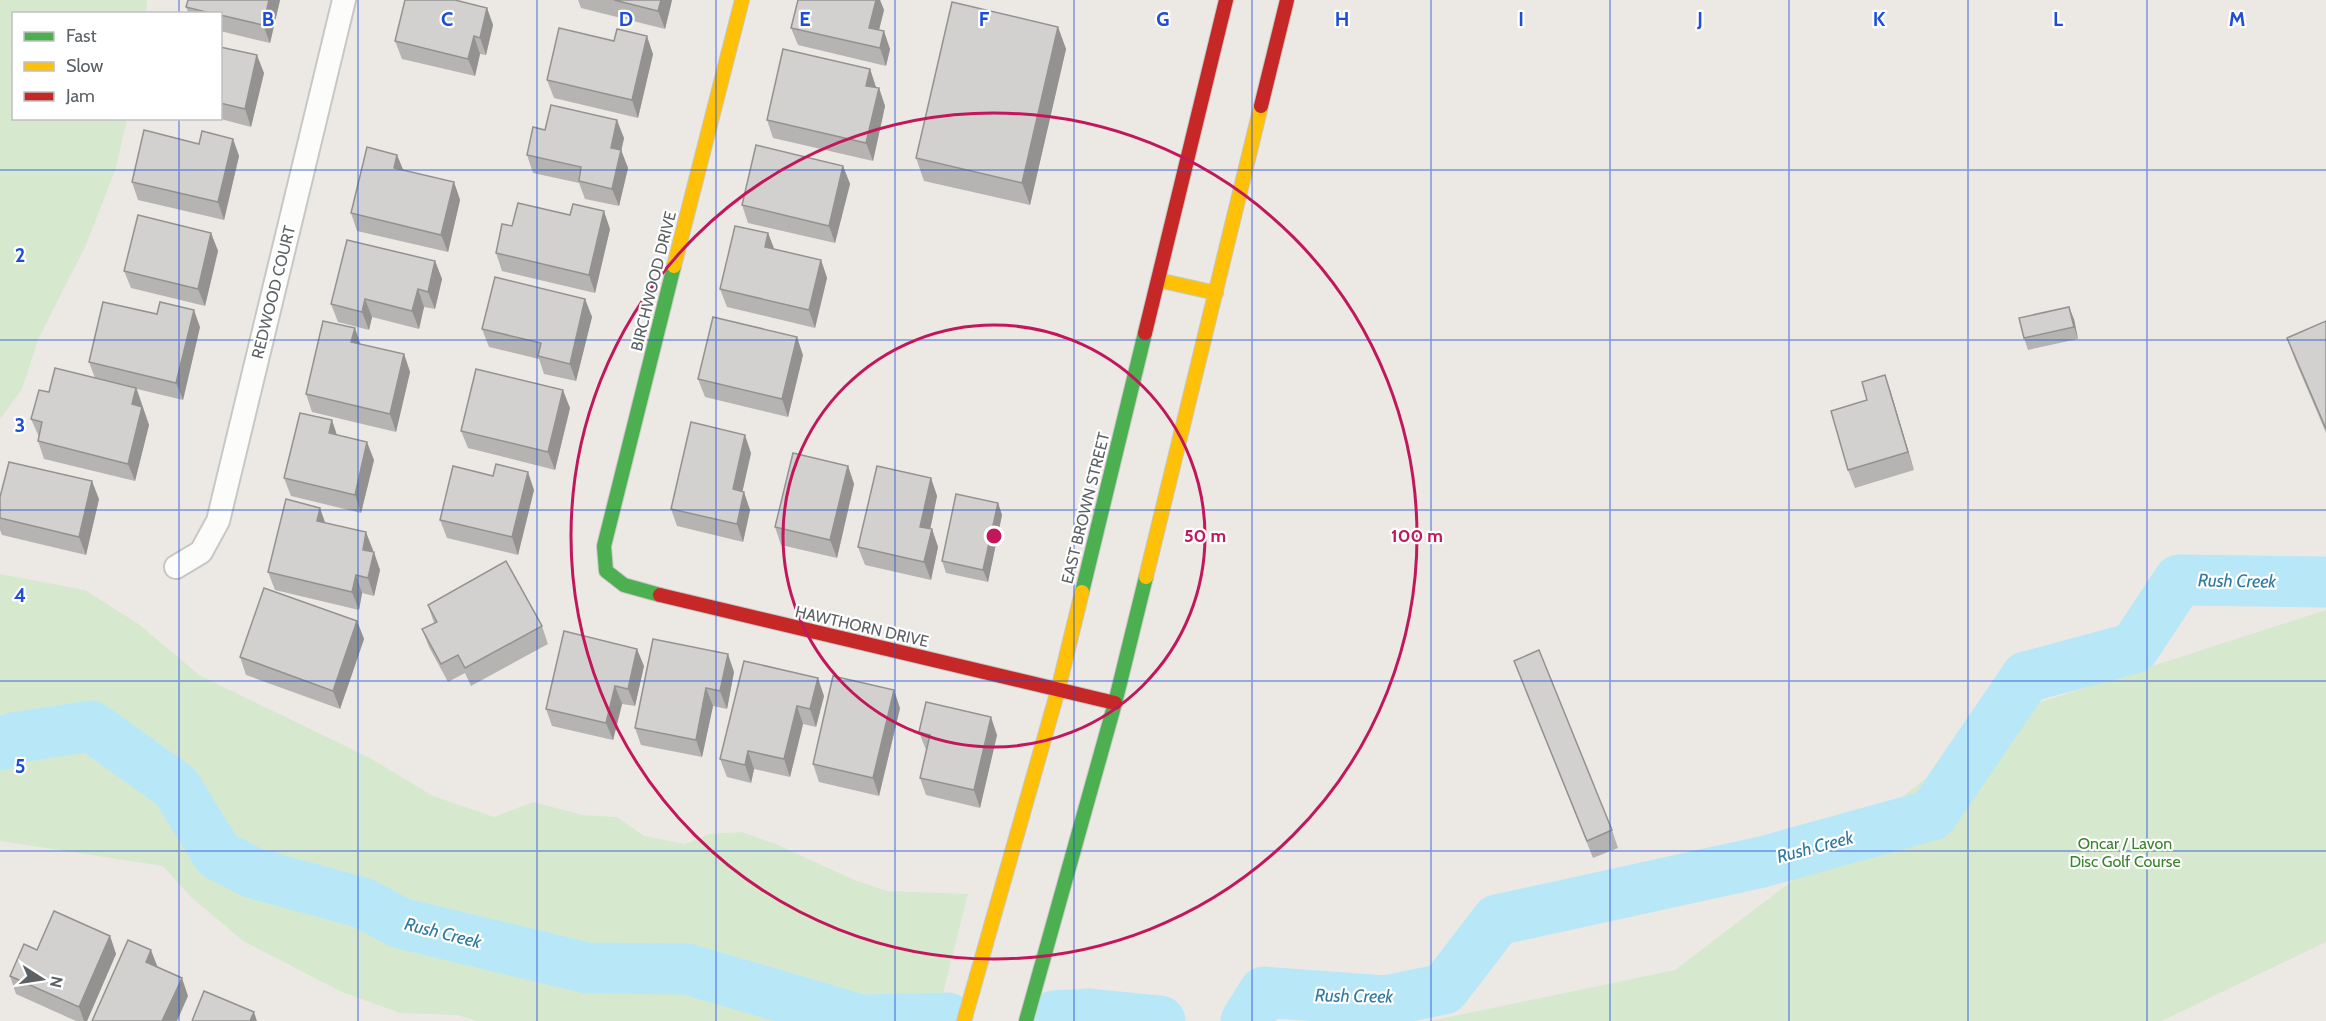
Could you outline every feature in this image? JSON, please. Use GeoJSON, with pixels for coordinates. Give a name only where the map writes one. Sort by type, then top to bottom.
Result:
{"type":"FeatureCollection","features":[{"type":"Feature","properties":{"kind":"main road","name":"BIRCHWOOD DRIVE"},"geometry":{"type":"LineString","coordinates":[[606,571],[604,546],[742,0]]}},
{"type":"Feature","properties":{"kind":"main road","name":"EAST BROWN STREET"},"geometry":{"type":"LineString","coordinates":[[964,1021],[1058,690],[1226,0]]}},
{"type":"Feature","properties":{"kind":"main road"},"geometry":{"type":"LineString","coordinates":[[1026,1021],[1115,704],[1287,0]]}},
{"type":"Feature","properties":{"kind":"main road"},"geometry":{"type":"LineString","coordinates":[[1158,280],[1216,293]]}},
{"type":"Feature","properties":{"kind":"main road","name":"HAWTHORN DRIVE"},"geometry":{"type":"LineString","coordinates":[[606,571],[624,585],[647,592],[1115,704]]}},
{"type":"Feature","properties":{"kind":"street","name":"REDWOOD COURT"},"geometry":{"type":"LineString","coordinates":[[176,567],[201,552],[218,521],[344,0]]}},
{"type":"Feature","properties":{"kind":"green space"},"geometry":{"type":"Polygon","coordinates":[[[0,0],[147,0],[146,12],[12,12],[12,120],[127,120],[116,168],[86,245],[38,340],[22,389],[0,419],[0,0]]]}},
{"type":"Feature","properties":{"kind":"green space"},"geometry":{"type":"Polygon","coordinates":[[[0,574],[85,590],[140,625],[199,675],[370,758],[433,796],[494,817],[533,802],[583,815],[617,817],[644,836],[685,844],[710,834],[742,832],[778,845],[852,879],[887,891],[968,894],[936,1021],[477,1021],[457,1015],[400,1013],[342,992],[243,941],[192,898],[163,866],[0,841],[0,574]]]}},
{"type":"Feature","properties":{"kind":"green space","name":"Oncar / Lavon Disc Golf Course"},"geometry":{"type":"Polygon","coordinates":[[[2326,610],[2326,942],[2162,1021],[1430,1021],[1675,970],[2016,710],[2326,610]]]}},
{"type":"Feature","properties":{"kind":"building"},"geometry":{"type":"Polygon","coordinates":[[[188,0],[269,0],[263,25],[222,15],[222,12],[206,12],[186,7],[188,0]]]}},
{"type":"Feature","properties":{"kind":"building"},"geometry":{"type":"Polygon","coordinates":[[[405,0],[455,0],[487,8],[480,38],[474,36],[468,59],[395,41],[405,0]]]}},
{"type":"Feature","properties":{"kind":"building"},"geometry":{"type":"Polygon","coordinates":[[[614,0],[661,0],[658,11],[614,0]]]}},
{"type":"Feature","properties":{"kind":"building"},"geometry":{"type":"Polygon","coordinates":[[[798,0],[876,0],[869,28],[884,31],[880,48],[791,28],[798,0]]]}},
{"type":"Feature","properties":{"kind":"building"},"geometry":{"type":"Polygon","coordinates":[[[952,2],[1058,27],[1022,183],[916,158],[952,2]]]}},
{"type":"Feature","properties":{"kind":"building"},"geometry":{"type":"Polygon","coordinates":[[[559,28],[614,41],[617,29],[647,36],[632,100],[547,80],[559,28]]]}},
{"type":"Feature","properties":{"kind":"building"},"geometry":{"type":"Polygon","coordinates":[[[222,47],[257,55],[245,109],[222,103],[222,47]]]}},
{"type":"Feature","properties":{"kind":"building"},"geometry":{"type":"Polygon","coordinates":[[[783,49],[870,69],[866,86],[879,88],[866,143],[767,120],[783,49]]]}},
{"type":"Feature","properties":{"kind":"building"},"geometry":{"type":"Polygon","coordinates":[[[551,105],[617,120],[611,148],[621,150],[612,189],[579,181],[581,167],[527,155],[533,127],[545,130],[551,105]]]}},
{"type":"Feature","properties":{"kind":"building"},"geometry":{"type":"Polygon","coordinates":[[[144,130],[199,144],[202,131],[233,139],[218,202],[132,182],[144,130]]]}},
{"type":"Feature","properties":{"kind":"building"},"geometry":{"type":"Polygon","coordinates":[[[756,145],[843,166],[829,226],[742,205],[756,145]]]}},
{"type":"Feature","properties":{"kind":"building"},"geometry":{"type":"Polygon","coordinates":[[[367,147],[397,155],[394,168],[454,182],[441,235],[351,213],[367,147]]]}},
{"type":"Feature","properties":{"kind":"building"},"geometry":{"type":"Polygon","coordinates":[[[518,203],[570,215],[573,204],[604,211],[589,275],[496,253],[502,224],[512,226],[518,203]]]}},
{"type":"Feature","properties":{"kind":"building"},"geometry":{"type":"Polygon","coordinates":[[[138,215],[211,233],[198,289],[124,271],[138,215]]]}},
{"type":"Feature","properties":{"kind":"building"},"geometry":{"type":"Polygon","coordinates":[[[735,226],[768,233],[765,247],[821,260],[809,310],[720,289],[735,226]]]}},
{"type":"Feature","properties":{"kind":"building"},"geometry":{"type":"Polygon","coordinates":[[[347,240],[435,261],[428,292],[418,289],[412,311],[365,299],[362,312],[331,304],[347,240]]]}},
{"type":"Feature","properties":{"kind":"building"},"geometry":{"type":"Polygon","coordinates":[[[495,277],[585,299],[570,364],[538,356],[541,343],[482,329],[495,277]]]}},
{"type":"Feature","properties":{"kind":"building"},"geometry":{"type":"Polygon","coordinates":[[[103,302],[157,314],[160,302],[194,310],[176,383],[89,362],[103,302]]]}},
{"type":"Feature","properties":{"kind":"building"},"geometry":{"type":"Polygon","coordinates":[[[2069,307],[2074,327],[2024,338],[2019,318],[2069,307]]]}},
{"type":"Feature","properties":{"kind":"building"},"geometry":{"type":"Polygon","coordinates":[[[713,317],[797,337],[782,399],[698,379],[713,317]]]}},
{"type":"Feature","properties":{"kind":"building"},"geometry":{"type":"Polygon","coordinates":[[[323,321],[355,328],[351,342],[404,354],[390,414],[306,394],[323,321]]]}},
{"type":"Feature","properties":{"kind":"building"},"geometry":{"type":"Polygon","coordinates":[[[2326,321],[2326,429],[2287,338],[2326,321]]]}},
{"type":"Feature","properties":{"kind":"building"},"geometry":{"type":"Polygon","coordinates":[[[55,368],[136,388],[132,404],[142,407],[128,464],[38,441],[42,422],[31,419],[39,390],[49,392],[55,368]]]}},
{"type":"Feature","properties":{"kind":"building"},"geometry":{"type":"Polygon","coordinates":[[[476,369],[563,390],[548,452],[461,431],[476,369]]]}},
{"type":"Feature","properties":{"kind":"building"},"geometry":{"type":"Polygon","coordinates":[[[1885,375],[1908,452],[1848,470],[1831,411],[1867,400],[1862,382],[1885,375]]]}},
{"type":"Feature","properties":{"kind":"building"},"geometry":{"type":"Polygon","coordinates":[[[300,413],[332,420],[329,433],[367,442],[355,495],[284,478],[300,413]]]}},
{"type":"Feature","properties":{"kind":"building"},"geometry":{"type":"Polygon","coordinates":[[[691,422],[745,435],[733,489],[744,492],[737,524],[671,509],[691,422]]]}},
{"type":"Feature","properties":{"kind":"building"},"geometry":{"type":"Polygon","coordinates":[[[793,453],[848,466],[830,540],[775,527],[793,453]]]}},
{"type":"Feature","properties":{"kind":"building"},"geometry":{"type":"Polygon","coordinates":[[[9,462],[92,481],[79,537],[0,518],[0,497],[9,462]]]}},
{"type":"Feature","properties":{"kind":"building"},"geometry":{"type":"Polygon","coordinates":[[[496,464],[528,472],[512,537],[440,520],[453,466],[493,476],[496,464]]]}},
{"type":"Feature","properties":{"kind":"building"},"geometry":{"type":"Polygon","coordinates":[[[877,466],[931,478],[920,527],[932,529],[924,562],[858,547],[877,466]]]}},
{"type":"Feature","properties":{"kind":"building"},"geometry":{"type":"Polygon","coordinates":[[[956,494],[998,503],[983,570],[942,561],[956,494]]]}},
{"type":"Feature","properties":{"kind":"building"},"geometry":{"type":"Polygon","coordinates":[[[286,499],[320,508],[317,521],[366,532],[363,550],[374,552],[368,578],[356,575],[352,592],[268,572],[286,499]]]}},
{"type":"Feature","properties":{"kind":"building"},"geometry":{"type":"Polygon","coordinates":[[[506,561],[542,626],[465,668],[458,655],[441,664],[422,629],[437,622],[428,605],[506,561]]]}},
{"type":"Feature","properties":{"kind":"building"},"geometry":{"type":"Polygon","coordinates":[[[264,588],[357,621],[333,691],[240,657],[264,588]]]}},
{"type":"Feature","properties":{"kind":"building"},"geometry":{"type":"Polygon","coordinates":[[[564,631],[637,649],[628,689],[615,686],[606,723],[546,709],[564,631]]]}},
{"type":"Feature","properties":{"kind":"building"},"geometry":{"type":"Polygon","coordinates":[[[653,639],[728,654],[720,691],[706,688],[696,740],[635,728],[653,639]]]}},
{"type":"Feature","properties":{"kind":"building"},"geometry":{"type":"Polygon","coordinates":[[[1539,650],[1612,830],[1587,841],[1514,661],[1539,650]]]}},
{"type":"Feature","properties":{"kind":"building"},"geometry":{"type":"Polygon","coordinates":[[[744,661],[818,678],[810,709],[797,706],[784,759],[748,751],[745,765],[720,759],[744,661]]]}},
{"type":"Feature","properties":{"kind":"building"},"geometry":{"type":"Polygon","coordinates":[[[833,676],[894,690],[873,778],[813,764],[833,676]]]}},
{"type":"Feature","properties":{"kind":"building"},"geometry":{"type":"Polygon","coordinates":[[[926,702],[991,717],[974,790],[920,778],[930,735],[919,732],[926,702]]]}},
{"type":"Feature","properties":{"kind":"building"},"geometry":{"type":"Polygon","coordinates":[[[54,911],[110,936],[79,1007],[10,976],[24,944],[37,950],[54,911]]]}},
{"type":"Feature","properties":{"kind":"building"},"geometry":{"type":"Polygon","coordinates":[[[128,940],[151,950],[146,962],[182,978],[162,1021],[92,1021],[128,940]]]}},
{"type":"Feature","properties":{"kind":"building"},"geometry":{"type":"Polygon","coordinates":[[[204,991],[254,1012],[250,1021],[192,1021],[204,991]]]}},
{"type":"Feature","properties":{"kind":"waterway","name":"Rush Creek"},"geometry":{"type":"LineString","coordinates":[[1246,1021],[1264,992],[1385,1001],[1444,989],[1497,920],[1762,862],[1932,815],[2026,677],[2134,648],[2179,580],[2326,582]]}},
{"type":"Feature","properties":{"kind":"waterway","name":"Rush Creek"},"geometry":{"type":"LineString","coordinates":[[0,745],[13,738],[91,726],[176,787],[218,855],[253,873],[363,903],[400,923],[587,968],[687,969],[861,1020],[948,1018]]}},
{"type":"Feature","properties":{"kind":"waterway","name":"Rush Creek"},"geometry":{"type":"LineString","coordinates":[[1054,1016],[1090,1014],[1160,1021]]}},
{"type":"Feature","properties":{"kind":"traffic: fast"},"geometry":{"type":"LineString","coordinates":[[660,595],[624,585],[606,571],[604,546],[674,266]]}},
{"type":"Feature","properties":{"kind":"traffic: fast"},"geometry":{"type":"LineString","coordinates":[[1082,592],[1145,333]]}},
{"type":"Feature","properties":{"kind":"traffic: fast"},"geometry":{"type":"LineString","coordinates":[[1026,1021],[1115,703],[1146,577]]}},
{"type":"Feature","properties":{"kind":"traffic: slow"},"geometry":{"type":"LineString","coordinates":[[674,266],[742,0]]}},
{"type":"Feature","properties":{"kind":"traffic: slow"},"geometry":{"type":"LineString","coordinates":[[1146,577],[1261,106]]}},
{"type":"Feature","properties":{"kind":"traffic: slow"},"geometry":{"type":"LineString","coordinates":[[1158,280],[1216,293]]}},
{"type":"Feature","properties":{"kind":"traffic: slow"},"geometry":{"type":"LineString","coordinates":[[964,1021],[1058,690],[1082,592]]}},
{"type":"Feature","properties":{"kind":"traffic: jam"},"geometry":{"type":"LineString","coordinates":[[1145,333],[1226,0]]}},
{"type":"Feature","properties":{"kind":"traffic: jam"},"geometry":{"type":"LineString","coordinates":[[1261,106],[1287,0]]}},
{"type":"Feature","properties":{"kind":"traffic: jam"},"geometry":{"type":"LineString","coordinates":[[660,595],[1115,703]]}}]}
